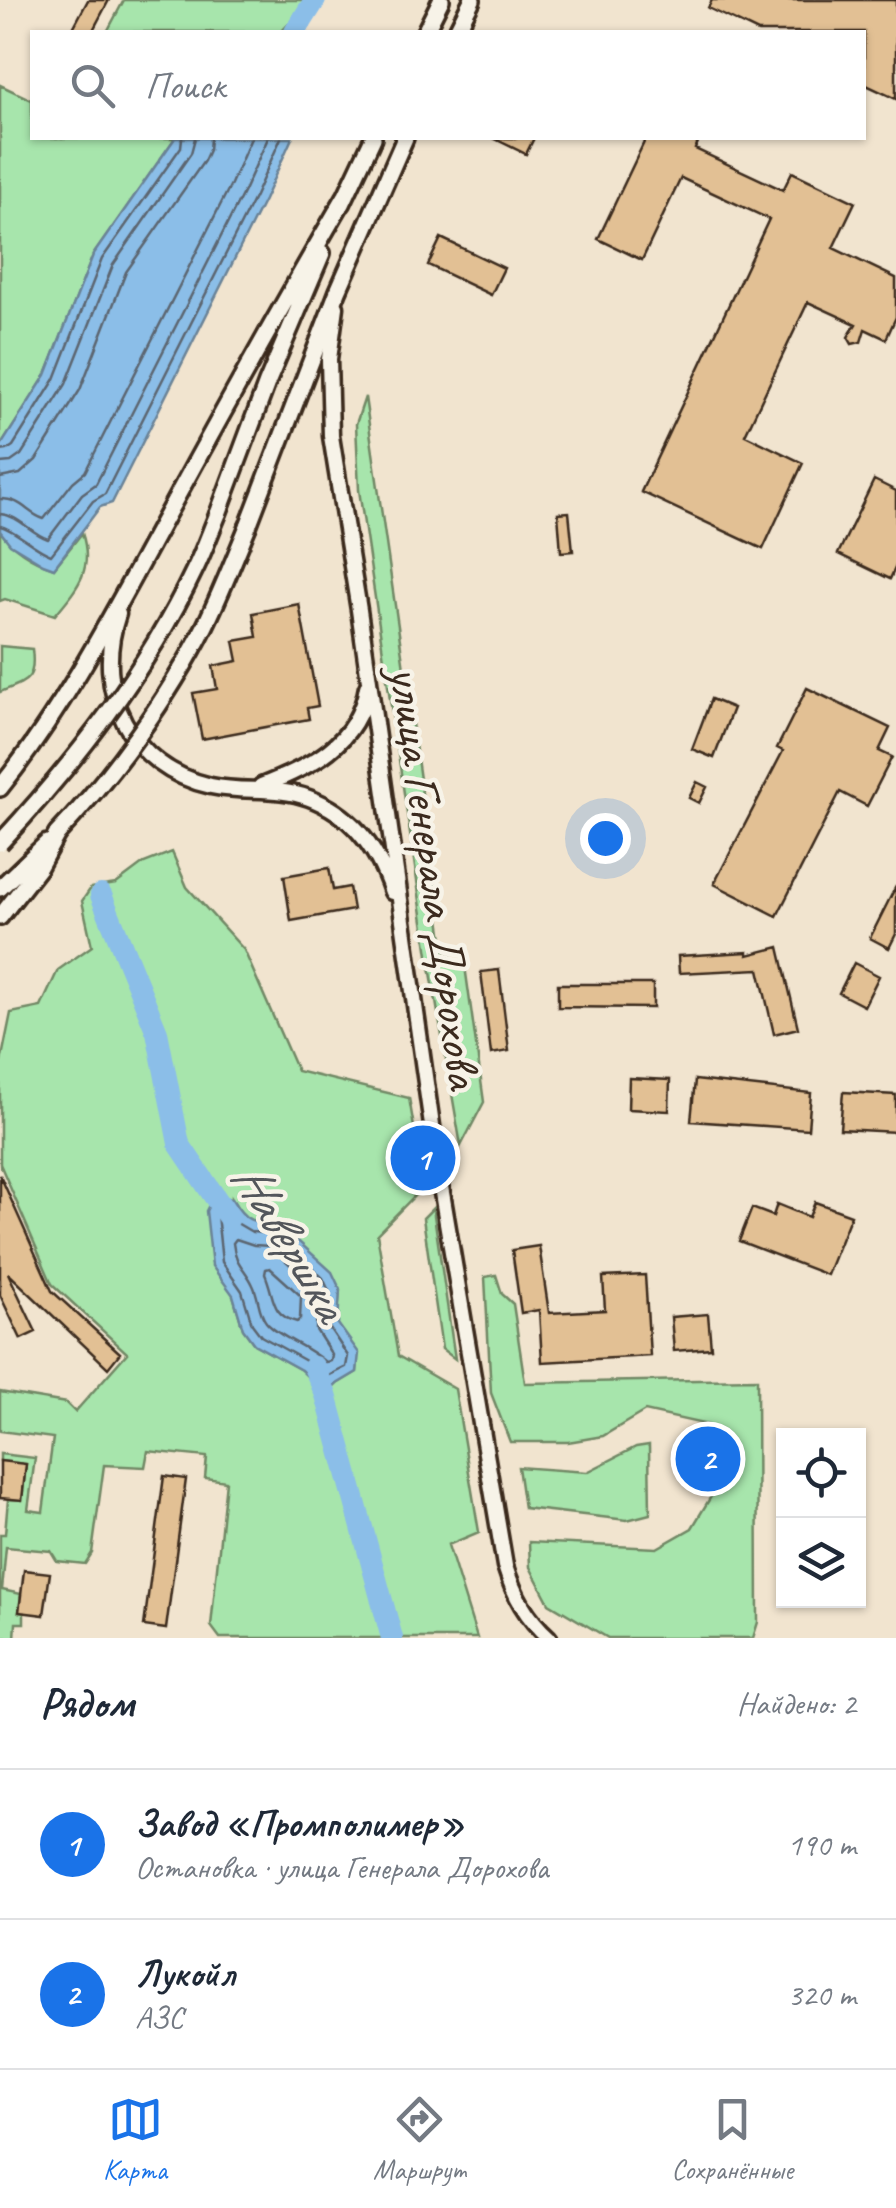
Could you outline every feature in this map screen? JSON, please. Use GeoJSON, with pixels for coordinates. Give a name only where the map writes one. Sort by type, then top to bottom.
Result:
{"type":"FeatureCollection","features":[{"type":"Feature","properties":{"kind":"main road"},"geometry":{"type":"LineString","coordinates":[[426,30],[441,0]]}},
{"type":"Feature","properties":{"kind":"main road"},"geometry":{"type":"LineString","coordinates":[[457,30],[472,0]]}},
{"type":"Feature","properties":{"kind":"main road"},"geometry":{"type":"LineString","coordinates":[[0,843],[106,715],[186,585],[345,197],[373,140]]}},
{"type":"Feature","properties":{"kind":"main road"},"geometry":{"type":"LineString","coordinates":[[0,888],[74,816],[138,734],[203,630],[248,526],[338,291],[404,140]]}},
{"type":"Feature","properties":{"kind":"main road"},"geometry":{"type":"LineString","coordinates":[[0,788],[77,675],[260,342],[345,197]]}},
{"type":"Feature","properties":{"kind":"main road"},"geometry":{"type":"LineString","coordinates":[[0,917],[38,867],[57,834]]}},
{"type":"Feature","properties":{"kind":"street","name":"улица Генерала Дорохова"},"geometry":{"type":"LineString","coordinates":[[338,291],[329,360],[331,436],[439,1175],[504,1566],[525,1613],[549,1638]]}},
{"type":"Feature","properties":{"kind":"street"},"geometry":{"type":"LineString","coordinates":[[125,591],[112,632],[108,663],[110,686],[130,735],[181,776],[214,787],[283,790],[311,798],[340,814],[361,832],[375,852],[403,921]]}},
{"type":"Feature","properties":{"kind":"street"},"geometry":{"type":"LineString","coordinates":[[256,788],[316,761],[334,748],[358,718],[368,676]]}},
{"type":"Feature","properties":{"kind":"green space"},"geometry":{"type":"Polygon","coordinates":[[[124,0],[305,0],[303,8],[283,30],[108,30],[124,0]]]}},
{"type":"Feature","properties":{"kind":"green space"},"geometry":{"type":"Polygon","coordinates":[[[0,85],[30,99],[30,140],[174,140],[93,255],[46,375],[0,447],[0,85]]]}},
{"type":"Feature","properties":{"kind":"green space"},"geometry":{"type":"Polygon","coordinates":[[[365,397],[445,953],[465,966],[484,1102],[461,1146],[428,955],[359,490],[356,424],[365,397]]]}},
{"type":"Feature","properties":{"kind":"green space"},"geometry":{"type":"Polygon","coordinates":[[[0,531],[24,554],[54,568],[82,533],[85,568],[77,587],[55,615],[5,599],[0,601],[0,531]]]}},
{"type":"Feature","properties":{"kind":"green space"},"geometry":{"type":"Polygon","coordinates":[[[0,646],[32,649],[33,660],[28,678],[0,692],[0,646]]]}},
{"type":"Feature","properties":{"kind":"green space"},"geometry":{"type":"Polygon","coordinates":[[[172,852],[187,887],[244,950],[297,1071],[409,1098],[424,1186],[377,1234],[398,1356],[455,1389],[479,1532],[448,1545],[477,1638],[220,1638],[211,1626],[226,1481],[205,1478],[207,1457],[148,1451],[145,1467],[104,1465],[92,1553],[85,1564],[57,1561],[51,1551],[6,1547],[2,1590],[21,1594],[19,1612],[24,1613],[24,1623],[16,1623],[15,1638],[0,1638],[0,1534],[5,1534],[8,1499],[22,1500],[26,1464],[0,1461],[0,1454],[35,1458],[28,1510],[43,1512],[53,1438],[0,1431],[0,1392],[66,1403],[75,1412],[127,1353],[52,1284],[0,1164],[0,1067],[11,1013],[41,1007],[58,970],[92,946],[82,901],[91,888],[116,884],[144,863],[172,852]],[[232,1199],[233,1295],[243,1329],[254,1344],[301,1370],[327,1394],[357,1372],[358,1353],[337,1324],[340,1289],[242,1215],[232,1199]]]}},
{"type":"Feature","properties":{"kind":"green space"},"geometry":{"type":"Polygon","coordinates":[[[433,1208],[455,1359],[442,1349],[423,1218],[433,1208]]]}},
{"type":"Feature","properties":{"kind":"green space"},"geometry":{"type":"Polygon","coordinates":[[[496,1275],[502,1294],[513,1304],[525,1383],[757,1379],[758,1622],[753,1638],[608,1638],[549,1603],[530,1567],[529,1542],[657,1548],[692,1528],[724,1475],[727,1457],[708,1425],[645,1411],[603,1436],[568,1442],[510,1442],[491,1393],[485,1277],[496,1275]]]}},
{"type":"Feature","properties":{"kind":"green space"},"geometry":{"type":"Polygon","coordinates":[[[649,1445],[650,1514],[627,1520],[524,1508],[518,1467],[587,1472],[636,1447],[649,1445]]]}},
{"type":"Feature","properties":{"kind":"water"},"geometry":{"type":"Polygon","coordinates":[[[174,140],[291,140],[112,503],[100,507],[54,568],[10,544],[0,531],[0,447],[46,375],[93,255],[174,140]]]}},
{"type":"Feature","properties":{"kind":"water"},"geometry":{"type":"Polygon","coordinates":[[[214,1195],[232,1199],[250,1220],[277,1222],[332,1272],[340,1289],[338,1324],[359,1353],[357,1372],[326,1395],[301,1370],[254,1344],[243,1329],[233,1295],[212,1266],[206,1211],[214,1195]]]}},
{"type":"Feature","properties":{"kind":"building"},"geometry":{"type":"Polygon","coordinates":[[[88,0],[109,0],[93,30],[72,30],[88,0]]]}},
{"type":"Feature","properties":{"kind":"building"},"geometry":{"type":"Polygon","coordinates":[[[712,0],[896,0],[896,99],[866,85],[866,30],[754,30],[708,8],[712,0]]]}},
{"type":"Feature","properties":{"kind":"building"},"geometry":{"type":"Polygon","coordinates":[[[497,140],[533,140],[526,154],[497,140]]]}},
{"type":"Feature","properties":{"kind":"building"},"geometry":{"type":"Polygon","coordinates":[[[645,140],[699,140],[695,149],[783,190],[792,172],[855,202],[833,248],[896,278],[896,317],[886,339],[865,329],[861,342],[852,344],[848,337],[856,324],[808,302],[745,435],[803,463],[763,549],[641,492],[769,219],[681,178],[642,260],[598,239],[645,140]]]}},
{"type":"Feature","properties":{"kind":"building"},"geometry":{"type":"Polygon","coordinates":[[[441,238],[504,268],[491,295],[428,265],[441,238]]]}},
{"type":"Feature","properties":{"kind":"building"},"geometry":{"type":"Polygon","coordinates":[[[874,480],[896,491],[896,566],[890,579],[838,554],[874,480]]]}},
{"type":"Feature","properties":{"kind":"building"},"geometry":{"type":"Polygon","coordinates":[[[569,512],[573,551],[561,552],[558,513],[569,512]]]}},
{"type":"Feature","properties":{"kind":"building"},"geometry":{"type":"Polygon","coordinates":[[[299,604],[318,706],[307,708],[309,719],[202,739],[193,693],[217,689],[213,666],[238,661],[234,641],[257,637],[253,613],[299,604]]]}},
{"type":"Feature","properties":{"kind":"building"},"geometry":{"type":"Polygon","coordinates":[[[807,688],[890,728],[879,751],[892,757],[867,806],[840,792],[777,916],[714,884],[783,751],[777,748],[807,688]]]}},
{"type":"Feature","properties":{"kind":"building"},"geometry":{"type":"Polygon","coordinates":[[[711,699],[733,708],[714,758],[692,749],[711,699]]]}},
{"type":"Feature","properties":{"kind":"building"},"geometry":{"type":"Polygon","coordinates":[[[697,782],[707,787],[699,803],[689,798],[697,782]]]}},
{"type":"Feature","properties":{"kind":"building"},"geometry":{"type":"Polygon","coordinates":[[[329,868],[333,890],[349,887],[353,910],[291,921],[284,876],[329,868]]]}},
{"type":"Feature","properties":{"kind":"building"},"geometry":{"type":"Polygon","coordinates":[[[896,886],[896,934],[889,948],[870,938],[896,886]]]}},
{"type":"Feature","properties":{"kind":"building"},"geometry":{"type":"Polygon","coordinates":[[[779,947],[798,1028],[774,1034],[759,969],[679,973],[678,956],[748,955],[779,947]]]}},
{"type":"Feature","properties":{"kind":"building"},"geometry":{"type":"Polygon","coordinates":[[[854,963],[879,976],[864,1006],[839,993],[854,963]]]}},
{"type":"Feature","properties":{"kind":"building"},"geometry":{"type":"Polygon","coordinates":[[[499,970],[509,1051],[491,1054],[481,972],[499,970]]]}},
{"type":"Feature","properties":{"kind":"building"},"geometry":{"type":"Polygon","coordinates":[[[558,984],[653,984],[653,1008],[558,1007],[558,984]]]}},
{"type":"Feature","properties":{"kind":"building"},"geometry":{"type":"Polygon","coordinates":[[[629,1078],[670,1080],[669,1111],[628,1109],[629,1078]]]}},
{"type":"Feature","properties":{"kind":"building"},"geometry":{"type":"Polygon","coordinates":[[[695,1080],[811,1093],[808,1129],[691,1121],[695,1080]]]}},
{"type":"Feature","properties":{"kind":"building"},"geometry":{"type":"Polygon","coordinates":[[[843,1092],[896,1095],[896,1132],[840,1129],[843,1092]]]}},
{"type":"Feature","properties":{"kind":"building"},"geometry":{"type":"Polygon","coordinates":[[[0,1175],[52,1291],[120,1353],[108,1368],[8,1273],[36,1332],[21,1339],[0,1295],[0,1175]]]}},
{"type":"Feature","properties":{"kind":"building"},"geometry":{"type":"Polygon","coordinates":[[[815,1202],[851,1215],[827,1275],[739,1241],[752,1208],[773,1216],[777,1204],[809,1217],[815,1202]]]}},
{"type":"Feature","properties":{"kind":"building"},"geometry":{"type":"Polygon","coordinates":[[[539,1246],[549,1313],[605,1310],[603,1277],[645,1275],[650,1356],[542,1362],[539,1310],[521,1313],[512,1250],[539,1246]]]}},
{"type":"Feature","properties":{"kind":"building"},"geometry":{"type":"Polygon","coordinates":[[[708,1314],[711,1348],[674,1351],[671,1317],[708,1314]]]}},
{"type":"Feature","properties":{"kind":"building"},"geometry":{"type":"Polygon","coordinates":[[[705,1453],[727,1457],[724,1475],[702,1471],[705,1453]]]}},
{"type":"Feature","properties":{"kind":"building"},"geometry":{"type":"Polygon","coordinates":[[[0,1461],[26,1464],[22,1500],[0,1498],[0,1461]]]}},
{"type":"Feature","properties":{"kind":"building"},"geometry":{"type":"Polygon","coordinates":[[[164,1476],[186,1479],[166,1629],[144,1626],[164,1476]]]}},
{"type":"Feature","properties":{"kind":"building"},"geometry":{"type":"Polygon","coordinates":[[[24,1570],[50,1573],[44,1615],[19,1612],[24,1570]]]}},
{"type":"Feature","properties":{"kind":"waterway","name":"Навершка"},"geometry":{"type":"LineString","coordinates":[[296,30],[315,0]]}},
{"type":"Feature","properties":{"kind":"waterway","name":"Навершка"},"geometry":{"type":"LineString","coordinates":[[101,895],[157,1032],[179,1144],[229,1218]]}},
{"type":"Feature","properties":{"kind":"waterway","name":"Навершка"},"geometry":{"type":"LineString","coordinates":[[314,1367],[326,1395],[392,1638]]}},
{"type":"Feature","properties":{"kind":"place","name":"Завод «Промполимер»"},"geometry":{"type":"Point","coordinates":[423,1158]}},
{"type":"Feature","properties":{"kind":"place","name":"Лукойл"},"geometry":{"type":"Point","coordinates":[708,1459]}}]}
